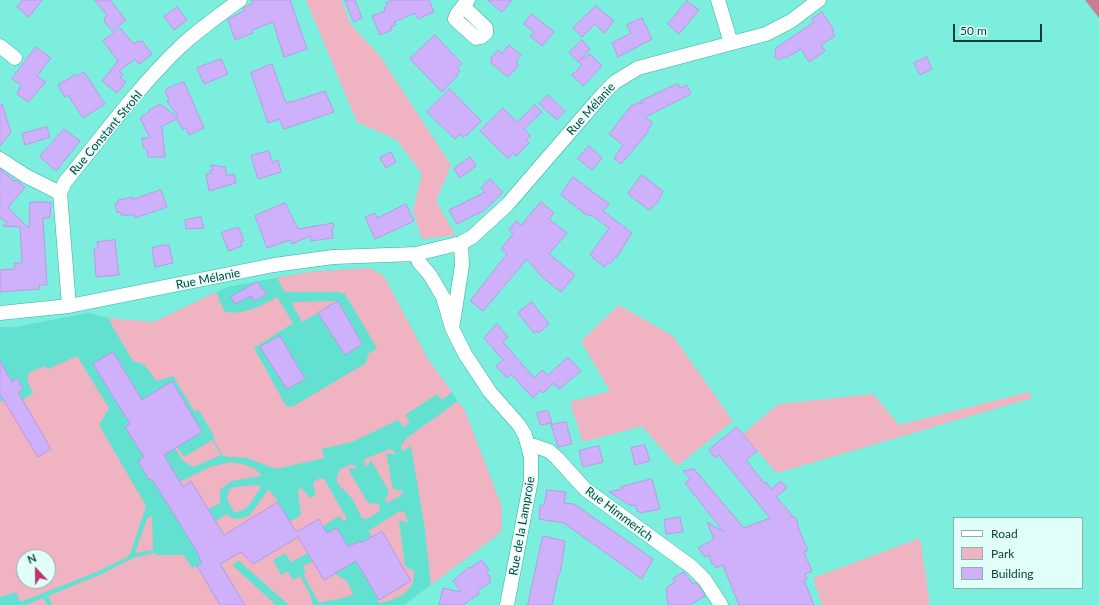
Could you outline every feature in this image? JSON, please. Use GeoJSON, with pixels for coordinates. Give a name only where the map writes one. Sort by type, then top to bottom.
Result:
{"type":"FeatureCollection","features":[{"type":"Feature","properties":{"kind":"street","name":"Rue Constant Strohl"},"geometry":{"type":"LineString","coordinates":[[60,193],[65,182],[152,77],[200,29],[240,0]]}},
{"type":"Feature","properties":{"kind":"street"},"geometry":{"type":"LineString","coordinates":[[718,0],[731,43]]}},
{"type":"Feature","properties":{"kind":"street","name":"Rue Mélanie"},"geometry":{"type":"LineString","coordinates":[[0,313],[69,306],[274,265],[333,258],[416,254],[461,243],[472,237],[507,205],[615,82],[638,68],[760,36],[779,29],[805,12],[819,0]]}},
{"type":"Feature","properties":{"kind":"street"},"geometry":{"type":"LineString","coordinates":[[0,46],[15,58]]}},
{"type":"Feature","properties":{"kind":"street"},"geometry":{"type":"LineString","coordinates":[[0,159],[26,176],[60,193],[69,306]]}},
{"type":"Feature","properties":{"kind":"street"},"geometry":{"type":"LineString","coordinates":[[452,328],[462,265],[461,243]]}},
{"type":"Feature","properties":{"kind":"street"},"geometry":{"type":"LineString","coordinates":[[416,254],[443,296],[452,328],[474,369],[490,392],[519,425],[528,446]]}},
{"type":"Feature","properties":{"kind":"street","name":"Rue de la Lamproie"},"geometry":{"type":"LineString","coordinates":[[508,605],[531,480],[531,457],[528,446]]}},
{"type":"Feature","properties":{"kind":"street","name":"Rue Himmerich"},"geometry":{"type":"LineString","coordinates":[[528,446],[535,446],[549,452],[557,458],[585,489],[692,567],[705,580],[721,605]]}},
{"type":"Feature","properties":{"kind":"shaded area"},"geometry":{"type":"Polygon","coordinates":[[[1085,0],[1099,0],[1099,18],[1085,0]]]}},
{"type":"Feature","properties":{"kind":"shaded area"},"geometry":{"type":"Polygon","coordinates":[[[370,268],[384,276],[428,359],[465,411],[501,504],[501,532],[404,605],[0,605],[0,327],[15,327],[88,313],[114,319],[154,322],[227,287],[308,272],[370,268]]]}},
{"type":"Feature","properties":{"kind":"green space"},"geometry":{"type":"Polygon","coordinates":[[[306,0],[341,0],[351,25],[380,56],[451,165],[436,201],[455,235],[422,239],[413,210],[422,174],[397,140],[357,122],[306,0]]]}},
{"type":"Feature","properties":{"kind":"green space"},"geometry":{"type":"Polygon","coordinates":[[[370,268],[384,276],[428,359],[452,392],[442,400],[437,394],[405,415],[410,422],[404,427],[398,420],[352,442],[321,449],[325,458],[276,469],[247,458],[223,456],[213,439],[215,438],[199,410],[195,412],[173,376],[156,381],[145,365],[133,361],[109,318],[154,322],[216,292],[224,311],[231,312],[252,309],[277,297],[293,323],[254,348],[286,406],[292,407],[366,363],[368,354],[377,348],[345,294],[339,292],[285,292],[277,278],[308,272],[370,268]]]}},
{"type":"Feature","properties":{"kind":"green space"},"geometry":{"type":"Polygon","coordinates":[[[338,301],[302,322],[292,304],[294,302],[338,301]]]}},
{"type":"Feature","properties":{"kind":"green space"},"geometry":{"type":"Polygon","coordinates":[[[619,305],[673,336],[733,421],[677,466],[642,426],[583,442],[570,402],[610,391],[581,341],[619,305]]]}},
{"type":"Feature","properties":{"kind":"green space"},"geometry":{"type":"Polygon","coordinates":[[[77,356],[109,408],[99,425],[146,506],[130,554],[127,557],[94,573],[56,588],[56,549],[16,549],[16,589],[53,589],[20,602],[16,592],[0,597],[0,400],[1,402],[5,400],[39,456],[51,449],[23,400],[33,393],[27,380],[29,373],[45,366],[48,369],[77,356]]]}},
{"type":"Feature","properties":{"kind":"green space"},"geometry":{"type":"Polygon","coordinates":[[[1029,392],[1032,398],[777,473],[743,434],[778,404],[873,394],[899,425],[1029,392]]]}},
{"type":"Feature","properties":{"kind":"green space"},"geometry":{"type":"Polygon","coordinates":[[[458,401],[465,411],[501,504],[501,532],[431,585],[425,529],[411,446],[402,451],[401,446],[407,438],[458,401]]]}},
{"type":"Feature","properties":{"kind":"green space"},"geometry":{"type":"Polygon","coordinates":[[[212,440],[221,455],[193,467],[183,461],[175,448],[177,447],[184,457],[212,440]]]}},
{"type":"Feature","properties":{"kind":"green space"},"geometry":{"type":"Polygon","coordinates":[[[389,449],[394,451],[396,455],[386,453],[393,489],[403,491],[401,495],[387,503],[385,500],[389,491],[371,460],[366,468],[364,462],[365,459],[389,449]]]}},
{"type":"Feature","properties":{"kind":"green space"},"geometry":{"type":"Polygon","coordinates":[[[231,462],[252,468],[261,476],[231,481],[220,490],[220,503],[208,509],[191,482],[183,487],[180,482],[210,467],[231,462]]]}},
{"type":"Feature","properties":{"kind":"green space"},"geometry":{"type":"Polygon","coordinates":[[[352,464],[358,468],[348,469],[368,503],[379,504],[380,511],[367,519],[362,518],[353,500],[337,481],[340,469],[352,464]]]}},
{"type":"Feature","properties":{"kind":"green space"},"geometry":{"type":"Polygon","coordinates":[[[320,478],[324,479],[346,517],[346,520],[344,521],[339,516],[323,526],[319,519],[254,557],[292,525],[290,522],[301,515],[298,490],[301,488],[310,498],[316,494],[313,485],[314,482],[320,478]]]}},
{"type":"Feature","properties":{"kind":"green space"},"geometry":{"type":"Polygon","coordinates":[[[258,485],[260,488],[250,504],[239,512],[234,512],[227,499],[229,490],[234,487],[258,485]]]}},
{"type":"Feature","properties":{"kind":"green space"},"geometry":{"type":"Polygon","coordinates":[[[269,489],[278,502],[224,535],[216,521],[227,514],[231,518],[240,519],[249,516],[269,489]]]}},
{"type":"Feature","properties":{"kind":"green space"},"geometry":{"type":"Polygon","coordinates":[[[400,511],[405,513],[408,523],[399,520],[405,566],[414,571],[414,578],[409,589],[404,593],[393,599],[380,603],[377,601],[411,581],[368,531],[400,511]]]}},
{"type":"Feature","properties":{"kind":"green space"},"geometry":{"type":"Polygon","coordinates":[[[152,515],[153,550],[135,553],[147,519],[152,515]]]}},
{"type":"Feature","properties":{"kind":"green space"},"geometry":{"type":"Polygon","coordinates":[[[317,526],[308,553],[291,562],[285,553],[273,560],[281,575],[287,571],[293,580],[300,576],[310,594],[313,605],[289,605],[238,560],[233,566],[276,605],[245,605],[221,564],[241,552],[254,564],[317,526]]]}},
{"type":"Feature","properties":{"kind":"green space"},"geometry":{"type":"Polygon","coordinates":[[[920,538],[930,605],[822,605],[813,578],[920,538]]]}},
{"type":"Feature","properties":{"kind":"green space"},"geometry":{"type":"Polygon","coordinates":[[[154,553],[157,555],[184,555],[192,568],[197,566],[220,605],[52,605],[48,596],[102,574],[133,558],[154,553]]]}},
{"type":"Feature","properties":{"kind":"green space"},"geometry":{"type":"Polygon","coordinates":[[[313,561],[324,580],[335,574],[347,581],[353,594],[347,597],[319,603],[303,574],[306,572],[303,566],[313,561]]]}},
{"type":"Feature","properties":{"kind":"green space"},"geometry":{"type":"Polygon","coordinates":[[[43,598],[47,605],[26,605],[43,598]]]}},
{"type":"Feature","properties":{"kind":"building"},"geometry":{"type":"Polygon","coordinates":[[[23,0],[42,0],[29,17],[17,7],[23,0]]]}},
{"type":"Feature","properties":{"kind":"building"},"geometry":{"type":"Polygon","coordinates":[[[95,0],[110,0],[126,20],[112,31],[104,21],[104,18],[107,16],[95,0]]]}},
{"type":"Feature","properties":{"kind":"building"},"geometry":{"type":"Polygon","coordinates":[[[252,0],[290,0],[307,49],[284,57],[273,22],[252,30],[253,33],[235,40],[228,19],[244,11],[243,8],[253,3],[252,0]]]}},
{"type":"Feature","properties":{"kind":"building"},"geometry":{"type":"Polygon","coordinates":[[[345,0],[355,0],[362,18],[354,22],[345,0]]]}},
{"type":"Feature","properties":{"kind":"building"},"geometry":{"type":"Polygon","coordinates":[[[394,0],[429,0],[434,12],[418,19],[415,13],[394,22],[396,25],[391,27],[392,30],[380,35],[372,16],[385,11],[384,8],[387,6],[386,3],[394,0]]]}},
{"type":"Feature","properties":{"kind":"building"},"geometry":{"type":"Polygon","coordinates":[[[488,0],[512,0],[502,12],[488,0]]]}},
{"type":"Feature","properties":{"kind":"building"},"geometry":{"type":"Polygon","coordinates":[[[687,1],[699,10],[679,34],[668,24],[687,1]]]}},
{"type":"Feature","properties":{"kind":"building"},"geometry":{"type":"Polygon","coordinates":[[[596,6],[614,21],[604,33],[595,24],[582,37],[573,28],[596,6]]]}},
{"type":"Feature","properties":{"kind":"building"},"geometry":{"type":"Polygon","coordinates":[[[177,7],[187,20],[174,30],[164,17],[177,7]]]}},
{"type":"Feature","properties":{"kind":"building"},"geometry":{"type":"Polygon","coordinates":[[[822,12],[834,30],[832,31],[835,36],[821,45],[825,51],[809,62],[801,49],[786,58],[784,57],[779,60],[775,57],[776,48],[814,22],[812,19],[822,12]]]}},
{"type":"Feature","properties":{"kind":"building"},"geometry":{"type":"Polygon","coordinates":[[[532,14],[554,32],[542,46],[530,36],[534,32],[524,24],[532,14]]]}},
{"type":"Feature","properties":{"kind":"building"},"geometry":{"type":"Polygon","coordinates":[[[642,18],[652,39],[618,57],[612,43],[631,33],[627,25],[642,18]]]}},
{"type":"Feature","properties":{"kind":"building"},"geometry":{"type":"Polygon","coordinates":[[[120,28],[134,44],[138,41],[142,41],[152,54],[139,64],[135,59],[119,71],[123,74],[120,78],[126,82],[117,93],[102,81],[118,61],[103,41],[120,28]]]}},
{"type":"Feature","properties":{"kind":"building"},"geometry":{"type":"Polygon","coordinates":[[[435,35],[462,64],[457,68],[460,71],[457,74],[458,75],[442,92],[410,59],[435,35]]]}},
{"type":"Feature","properties":{"kind":"building"},"geometry":{"type":"Polygon","coordinates":[[[582,40],[590,49],[580,60],[590,54],[602,66],[583,86],[572,75],[582,65],[569,53],[582,40]]]}},
{"type":"Feature","properties":{"kind":"building"},"geometry":{"type":"Polygon","coordinates":[[[509,45],[521,55],[516,62],[519,65],[508,77],[491,63],[492,61],[490,59],[498,50],[502,53],[509,45]]]}},
{"type":"Feature","properties":{"kind":"building"},"geometry":{"type":"Polygon","coordinates":[[[36,47],[51,58],[37,76],[46,82],[28,102],[17,94],[21,85],[12,79],[36,47]]]}},
{"type":"Feature","properties":{"kind":"building"},"geometry":{"type":"Polygon","coordinates":[[[927,57],[932,69],[920,75],[914,63],[927,57]]]}},
{"type":"Feature","properties":{"kind":"building"},"geometry":{"type":"Polygon","coordinates":[[[221,59],[228,74],[204,84],[197,68],[221,59]]]}},
{"type":"Feature","properties":{"kind":"building"},"geometry":{"type":"Polygon","coordinates":[[[272,64],[286,103],[325,91],[334,112],[284,129],[279,119],[268,123],[251,73],[272,64]]]}},
{"type":"Feature","properties":{"kind":"building"},"geometry":{"type":"Polygon","coordinates":[[[84,72],[105,104],[83,118],[68,95],[65,97],[58,85],[76,74],[77,76],[84,72]]]}},
{"type":"Feature","properties":{"kind":"building"},"geometry":{"type":"Polygon","coordinates":[[[184,82],[204,128],[189,135],[186,128],[183,130],[177,119],[162,126],[165,157],[148,157],[147,150],[143,147],[142,138],[150,138],[140,118],[150,111],[149,110],[160,104],[177,117],[178,116],[167,101],[169,100],[165,92],[168,88],[184,82]]]}},
{"type":"Feature","properties":{"kind":"building"},"geometry":{"type":"Polygon","coordinates":[[[678,84],[680,88],[687,85],[691,94],[645,117],[653,123],[647,130],[649,131],[621,164],[614,158],[623,145],[609,134],[631,106],[640,102],[643,105],[641,101],[678,84]]]}},
{"type":"Feature","properties":{"kind":"building"},"geometry":{"type":"Polygon","coordinates":[[[450,89],[481,121],[467,135],[463,137],[461,134],[455,139],[427,112],[450,89]]]}},
{"type":"Feature","properties":{"kind":"building"},"geometry":{"type":"Polygon","coordinates":[[[548,95],[565,111],[557,120],[539,104],[548,95]]]}},
{"type":"Feature","properties":{"kind":"building"},"geometry":{"type":"Polygon","coordinates":[[[0,104],[2,104],[11,132],[0,146],[0,104]]]}},
{"type":"Feature","properties":{"kind":"building"},"geometry":{"type":"Polygon","coordinates":[[[535,105],[542,112],[524,129],[531,136],[526,140],[529,143],[516,156],[513,153],[508,159],[480,131],[503,108],[517,122],[535,105]]]}},
{"type":"Feature","properties":{"kind":"building"},"geometry":{"type":"Polygon","coordinates":[[[47,127],[50,137],[25,145],[22,134],[47,127]]]}},
{"type":"Feature","properties":{"kind":"building"},"geometry":{"type":"Polygon","coordinates":[[[64,129],[80,141],[56,171],[40,157],[64,129]]]}},
{"type":"Feature","properties":{"kind":"building"},"geometry":{"type":"Polygon","coordinates":[[[589,146],[602,158],[592,170],[578,159],[589,146]]]}},
{"type":"Feature","properties":{"kind":"building"},"geometry":{"type":"Polygon","coordinates":[[[269,151],[272,162],[278,160],[281,172],[258,179],[251,156],[269,151]]]}},
{"type":"Feature","properties":{"kind":"building"},"geometry":{"type":"Polygon","coordinates":[[[391,152],[396,162],[386,168],[380,158],[391,152]]]}},
{"type":"Feature","properties":{"kind":"building"},"geometry":{"type":"Polygon","coordinates":[[[470,157],[476,166],[460,178],[454,169],[470,157]]]}},
{"type":"Feature","properties":{"kind":"building"},"geometry":{"type":"Polygon","coordinates":[[[211,165],[225,167],[227,176],[234,174],[236,183],[209,191],[206,174],[211,173],[210,170],[213,170],[211,165]]]}},
{"type":"Feature","properties":{"kind":"building"},"geometry":{"type":"Polygon","coordinates":[[[0,169],[25,187],[8,208],[29,228],[30,202],[51,202],[50,218],[43,218],[47,285],[39,285],[40,289],[0,292],[0,270],[15,269],[14,263],[22,263],[20,227],[3,226],[7,222],[0,218],[0,169]]]}},
{"type":"Feature","properties":{"kind":"building"},"geometry":{"type":"Polygon","coordinates":[[[642,175],[663,191],[658,202],[649,210],[628,194],[642,175]]]}},
{"type":"Feature","properties":{"kind":"building"},"geometry":{"type":"Polygon","coordinates":[[[573,177],[609,204],[603,211],[632,233],[616,258],[615,257],[610,264],[608,262],[604,267],[590,255],[609,228],[593,216],[585,214],[561,195],[573,177]]]}},
{"type":"Feature","properties":{"kind":"building"},"geometry":{"type":"Polygon","coordinates":[[[490,179],[503,192],[485,210],[457,224],[449,210],[485,192],[481,188],[490,179]]]}},
{"type":"Feature","properties":{"kind":"building"},"geometry":{"type":"Polygon","coordinates":[[[161,190],[167,207],[135,218],[135,215],[121,215],[120,212],[117,213],[115,204],[118,203],[118,200],[133,197],[133,199],[161,190]]]}},
{"type":"Feature","properties":{"kind":"building"},"geometry":{"type":"Polygon","coordinates":[[[541,202],[554,213],[549,219],[567,233],[549,254],[575,275],[561,292],[542,277],[527,259],[483,311],[470,301],[507,254],[501,249],[513,234],[509,230],[516,221],[521,225],[541,202]]]}},
{"type":"Feature","properties":{"kind":"building"},"geometry":{"type":"Polygon","coordinates":[[[285,203],[298,229],[333,223],[333,238],[311,241],[310,236],[292,244],[290,240],[267,248],[255,216],[285,203]]]}},
{"type":"Feature","properties":{"kind":"building"},"geometry":{"type":"Polygon","coordinates":[[[406,204],[414,221],[375,239],[365,217],[375,213],[377,218],[406,204]]]}},
{"type":"Feature","properties":{"kind":"building"},"geometry":{"type":"Polygon","coordinates":[[[201,217],[204,228],[186,229],[185,220],[201,217]]]}},
{"type":"Feature","properties":{"kind":"building"},"geometry":{"type":"Polygon","coordinates":[[[239,228],[244,241],[240,242],[242,246],[229,251],[221,233],[239,228]]]}},
{"type":"Feature","properties":{"kind":"building"},"geometry":{"type":"Polygon","coordinates":[[[115,240],[119,275],[96,277],[94,248],[98,248],[97,242],[115,240]]]}},
{"type":"Feature","properties":{"kind":"building"},"geometry":{"type":"Polygon","coordinates":[[[169,245],[173,263],[155,267],[152,248],[169,245]]]}},
{"type":"Feature","properties":{"kind":"building"},"geometry":{"type":"Polygon","coordinates":[[[257,282],[267,294],[254,301],[251,296],[235,304],[231,297],[257,282]]]}},
{"type":"Feature","properties":{"kind":"building"},"geometry":{"type":"Polygon","coordinates":[[[338,301],[362,344],[345,355],[318,313],[338,301]]]}},
{"type":"Feature","properties":{"kind":"building"},"geometry":{"type":"Polygon","coordinates":[[[532,302],[549,324],[539,333],[537,331],[534,333],[518,313],[532,302]]]}},
{"type":"Feature","properties":{"kind":"building"},"geometry":{"type":"Polygon","coordinates":[[[497,324],[508,337],[503,342],[534,378],[542,370],[548,375],[568,357],[581,371],[559,389],[554,383],[543,393],[541,390],[533,398],[511,374],[507,378],[496,366],[503,360],[484,338],[497,324]]]}},
{"type":"Feature","properties":{"kind":"building"},"geometry":{"type":"Polygon","coordinates":[[[280,336],[305,379],[287,389],[260,347],[280,336]]]}},
{"type":"Feature","properties":{"kind":"building"},"geometry":{"type":"Polygon","coordinates":[[[113,352],[142,400],[172,381],[202,432],[164,455],[183,487],[191,481],[224,535],[278,502],[296,532],[319,519],[327,533],[337,528],[348,547],[360,541],[361,543],[382,531],[411,581],[379,600],[356,561],[324,580],[298,537],[253,564],[241,552],[220,564],[245,605],[220,605],[197,566],[202,563],[196,550],[152,479],[149,480],[138,461],[144,457],[125,427],[130,424],[93,364],[113,352]]]}},
{"type":"Feature","properties":{"kind":"building"},"geometry":{"type":"Polygon","coordinates":[[[0,361],[12,382],[17,378],[23,389],[18,392],[51,449],[38,457],[0,394],[0,361]]]}},
{"type":"Feature","properties":{"kind":"building"},"geometry":{"type":"Polygon","coordinates":[[[548,411],[552,423],[540,425],[537,413],[548,411]]]}},
{"type":"Feature","properties":{"kind":"building"},"geometry":{"type":"Polygon","coordinates":[[[566,422],[572,444],[558,447],[551,425],[566,422]]]}},
{"type":"Feature","properties":{"kind":"building"},"geometry":{"type":"Polygon","coordinates":[[[737,427],[757,451],[746,460],[764,483],[766,482],[771,489],[781,481],[787,488],[776,497],[789,511],[792,517],[794,516],[797,520],[799,530],[808,550],[804,552],[812,571],[805,574],[807,579],[804,580],[814,605],[739,605],[723,565],[716,568],[714,563],[712,564],[709,555],[705,557],[698,548],[714,539],[707,522],[724,532],[685,483],[690,479],[683,471],[694,469],[744,528],[770,518],[719,455],[715,458],[709,450],[737,427]]]}},
{"type":"Feature","properties":{"kind":"building"},"geometry":{"type":"Polygon","coordinates":[[[645,445],[650,461],[635,465],[631,448],[645,445]]]}},
{"type":"Feature","properties":{"kind":"building"},"geometry":{"type":"Polygon","coordinates":[[[599,446],[603,462],[583,467],[579,451],[599,446]]]}},
{"type":"Feature","properties":{"kind":"building"},"geometry":{"type":"Polygon","coordinates":[[[652,479],[660,509],[641,513],[637,511],[636,505],[631,506],[609,492],[622,489],[621,487],[652,479]]]}},
{"type":"Feature","properties":{"kind":"building"},"geometry":{"type":"Polygon","coordinates":[[[547,490],[566,492],[564,503],[574,504],[653,559],[642,579],[564,523],[539,519],[540,505],[544,505],[547,490]]]}},
{"type":"Feature","properties":{"kind":"building"},"geometry":{"type":"Polygon","coordinates":[[[680,517],[683,532],[666,534],[664,520],[680,517]]]}},
{"type":"Feature","properties":{"kind":"building"},"geometry":{"type":"Polygon","coordinates":[[[543,536],[565,541],[560,573],[559,572],[552,605],[528,605],[543,536]]]}},
{"type":"Feature","properties":{"kind":"building"},"geometry":{"type":"Polygon","coordinates":[[[482,560],[489,570],[486,572],[491,578],[489,580],[491,582],[477,591],[479,594],[463,605],[439,605],[443,588],[461,592],[453,581],[469,567],[470,568],[482,560]]]}},
{"type":"Feature","properties":{"kind":"building"},"geometry":{"type":"Polygon","coordinates":[[[684,572],[693,584],[695,582],[698,585],[705,596],[690,605],[668,605],[666,588],[675,582],[673,579],[684,572]]]}}]}
